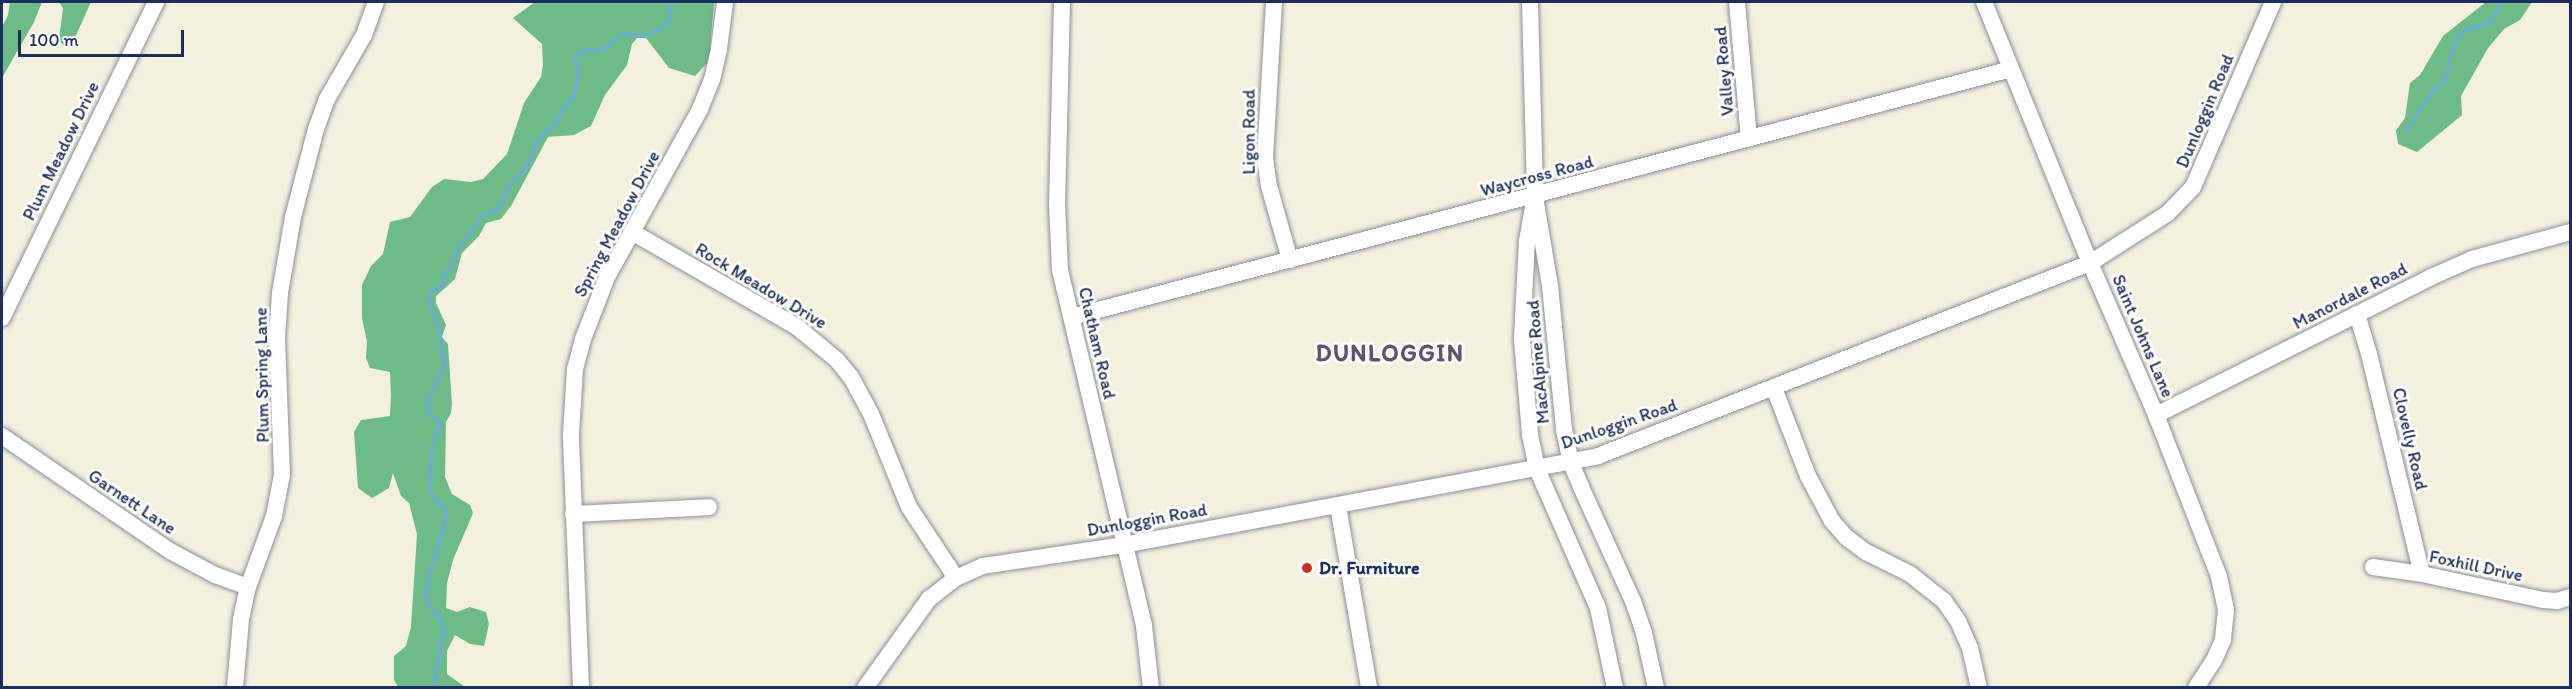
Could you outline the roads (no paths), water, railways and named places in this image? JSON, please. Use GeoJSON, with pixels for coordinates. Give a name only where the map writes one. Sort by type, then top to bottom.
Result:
{"type":"FeatureCollection","features":[{"type":"Feature","properties":{"kind":"street","name":"Plum Meadow Drive"},"geometry":{"type":"LineString","coordinates":[[2,318],[156,2]]}},
{"type":"Feature","properties":{"kind":"street","name":"Plum Spring Lane"},"geometry":{"type":"LineString","coordinates":[[234,687],[241,619],[248,587],[274,516],[282,475],[277,337],[280,293],[293,217],[318,122],[332,90],[364,34],[376,2]]}},
{"type":"Feature","properties":{"kind":"street","name":"Spring Meadow Drive"},"geometry":{"type":"LineString","coordinates":[[581,687],[571,431],[575,369],[583,339],[603,288],[700,110],[712,80],[724,21],[724,2]]}},
{"type":"Feature","properties":{"kind":"street","name":"Chatham Road"},"geometry":{"type":"LineString","coordinates":[[1062,2],[1057,244],[1063,285],[1149,650],[1151,687]]}},
{"type":"Feature","properties":{"kind":"street","name":"Ligon Road"},"geometry":{"type":"LineString","coordinates":[[1274,2],[1265,158],[1269,186],[1290,260]]}},
{"type":"Feature","properties":{"kind":"street","name":"MacAlpine Road"},"geometry":{"type":"LineString","coordinates":[[1530,2],[1535,197],[1550,286],[1564,430],[1572,463],[1633,601],[1644,633],[1656,687]]}},
{"type":"Feature","properties":{"kind":"street","name":"Valley Road"},"geometry":{"type":"LineString","coordinates":[[1737,2],[1749,138]]}},
{"type":"Feature","properties":{"kind":"street","name":"Saint Johns Lane"},"geometry":{"type":"LineString","coordinates":[[1984,2],[2090,262],[2156,416],[2211,555],[2224,600],[2223,640],[2214,660],[2196,687]]}},
{"type":"Feature","properties":{"kind":"street","name":"Dunloggin Road"},"geometry":{"type":"LineString","coordinates":[[865,687],[929,599],[956,578],[998,563],[1124,544],[1338,506],[1572,463],[1598,456],[2090,262],[2167,214],[2193,187],[2272,2]]}},
{"type":"Feature","properties":{"kind":"street","name":"Waycross Road"},"geometry":{"type":"LineString","coordinates":[[1072,317],[1535,197],[2012,69]]}},
{"type":"Feature","properties":{"kind":"street","name":"MacAlpine Road"},"geometry":{"type":"LineString","coordinates":[[1535,197],[1527,240],[1522,339],[1530,435],[1537,469],[1591,586],[1608,646],[1615,687]]}},
{"type":"Feature","properties":{"kind":"street","name":"Rock Meadow Drive"},"geometry":{"type":"LineString","coordinates":[[632,232],[797,327],[837,360],[851,377],[871,414],[909,507],[956,578]]}},
{"type":"Feature","properties":{"kind":"street","name":"Manordale Road"},"geometry":{"type":"LineString","coordinates":[[2156,416],[2356,314],[2472,259],[2571,232]]}},
{"type":"Feature","properties":{"kind":"street","name":"Clovelly Road"},"geometry":{"type":"LineString","coordinates":[[2356,314],[2369,354],[2422,574]]}},
{"type":"Feature","properties":{"kind":"street"},"geometry":{"type":"LineString","coordinates":[[1774,388],[1808,476],[1832,521],[1845,537],[1866,552],[1910,574],[1944,601],[1958,621],[1970,648],[1978,687]]}},
{"type":"Feature","properties":{"kind":"street","name":"Garnett Lane"},"geometry":{"type":"LineString","coordinates":[[2,436],[170,551],[215,575],[248,587]]}},
{"type":"Feature","properties":{"kind":"street"},"geometry":{"type":"LineString","coordinates":[[1338,506],[1369,687]]}},
{"type":"Feature","properties":{"kind":"street"},"geometry":{"type":"LineString","coordinates":[[573,514],[709,507]]}},
{"type":"Feature","properties":{"kind":"street","name":"Foxhill Drive"},"geometry":{"type":"LineString","coordinates":[[2373,567],[2422,574],[2543,600],[2557,601],[2571,597]]}},
{"type":"Feature","properties":{"kind":"waterway"},"geometry":{"type":"LineString","coordinates":[[433,688],[443,632],[441,620],[425,599],[429,573],[445,520],[445,508],[433,497],[429,488],[431,449],[440,425],[427,410],[426,403],[444,364],[438,327],[428,300],[431,290],[443,286],[442,275],[449,269],[457,249],[482,215],[500,207],[509,185],[524,169],[538,139],[556,122],[564,106],[574,96],[578,71],[574,57],[589,48],[595,51],[607,47],[614,38],[625,33],[643,36],[662,27],[670,19],[669,2]]}},
{"type":"Feature","properties":{"kind":"waterway"},"geometry":{"type":"LineString","coordinates":[[2406,130],[2430,93],[2446,78],[2448,61],[2458,35],[2465,30],[2489,22],[2501,2]]}},
{"type":"Feature","properties":{"kind":"place","name":"Dr. Furniture"},"geometry":{"type":"Point","coordinates":[1307,568]}},
{"type":"Feature","properties":{"kind":"district","name":"DUNLOGGIN"},"geometry":{"type":"Point","coordinates":[1390,353]}}]}
